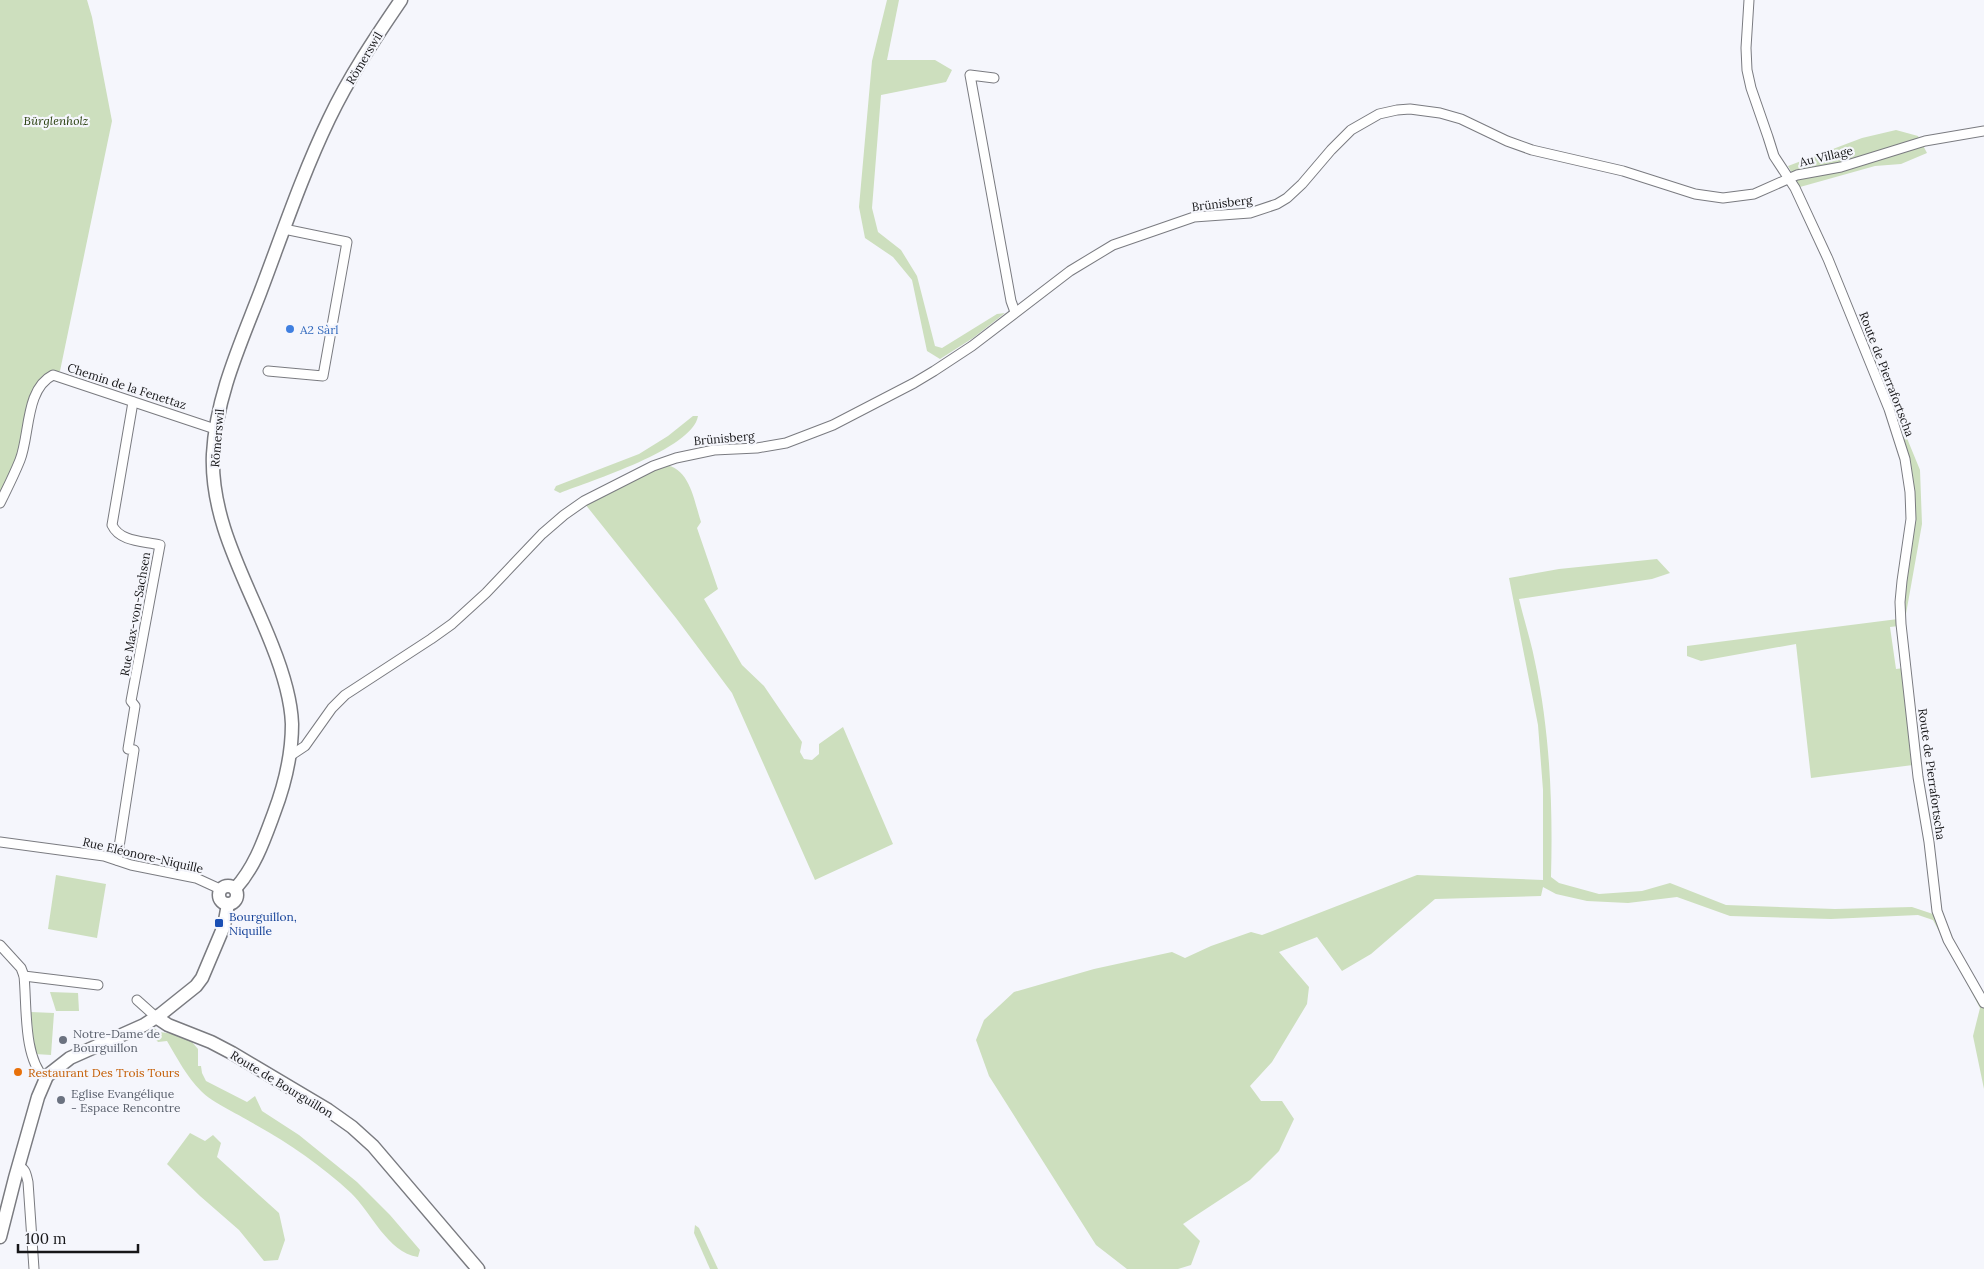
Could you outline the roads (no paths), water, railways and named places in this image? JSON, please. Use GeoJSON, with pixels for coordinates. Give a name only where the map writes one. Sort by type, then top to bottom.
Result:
{"type":"FeatureCollection","features":[{"type":"Feature","properties":{"kind":"main road","name":"Römerswil"},"geometry":{"type":"LineString","coordinates":[[235,889],[251,868],[280,798],[290,756],[292,722],[280,665],[235,556],[218,505],[214,481],[213,456],[218,411],[228,376],[305,172],[330,117],[354,72],[401,0]]}},
{"type":"Feature","properties":{"kind":"main road"},"geometry":{"type":"LineString","coordinates":[[227,885],[235,889],[237,898],[228,904],[220,900],[218,895],[220,889],[227,885]]}},
{"type":"Feature","properties":{"kind":"main road"},"geometry":{"type":"LineString","coordinates":[[0,1237],[18,1166],[45,1080],[52,1071],[70,1058],[144,1025],[196,986],[202,978],[224,926],[228,904]]}},
{"type":"Feature","properties":{"kind":"main road","name":"Route de Bourguillon"},"geometry":{"type":"LineString","coordinates":[[156,1017],[168,1025],[218,1046],[352,1127],[373,1146],[478,1269]]}},
{"type":"Feature","properties":{"kind":"street","name":"Route de Pierrafortscha"},"geometry":{"type":"LineString","coordinates":[[1749,0],[1746,48],[1747,70],[1751,88],[1774,156],[1795,188],[1828,260],[1889,409],[1905,459],[1910,492],[1911,519],[1902,581],[1900,602],[1901,624],[1918,777],[1929,842],[1937,911],[1948,940],[1984,1004]]}},
{"type":"Feature","properties":{"kind":"street"},"geometry":{"type":"LineString","coordinates":[[994,78],[970,75],[1011,301],[1016,312]]}},
{"type":"Feature","properties":{"kind":"street","name":"Brünisberg"},"geometry":{"type":"LineString","coordinates":[[290,756],[299,752],[305,746],[332,708],[345,695],[432,640],[452,624],[486,593],[542,534],[584,501],[653,466],[676,458],[714,450],[771,446],[817,432],[914,383],[972,346],[1070,271],[1113,245],[1194,217],[1250,213],[1277,204],[1287,198],[1302,184],[1346,135],[1360,124],[1379,114],[1397,110],[1417,109],[1450,116],[1532,150],[1623,172],[1704,196]]}},
{"type":"Feature","properties":{"kind":"street","name":"Au Village"},"geometry":{"type":"LineString","coordinates":[[1704,196],[1740,197],[1766,189],[1797,175],[1841,167],[1925,141],[1984,131]]}},
{"type":"Feature","properties":{"kind":"street"},"geometry":{"type":"LineString","coordinates":[[268,370],[323,376],[346,242],[284,229]]}},
{"type":"Feature","properties":{"kind":"street","name":"Chemin de la Fenettaz"},"geometry":{"type":"LineString","coordinates":[[0,504],[20,460],[34,398],[42,382],[53,375],[215,428]]}},
{"type":"Feature","properties":{"kind":"street","name":"Rue Max-von-Sachsen"},"geometry":{"type":"LineString","coordinates":[[117,860],[134,750],[128,749],[134,706],[131,702],[160,545],[116,534],[112,525],[133,402]]}},
{"type":"Feature","properties":{"kind":"street","name":"Rue Eléonore-Niquille"},"geometry":{"type":"LineString","coordinates":[[0,842],[104,856],[131,864],[196,878],[220,889]]}},
{"type":"Feature","properties":{"kind":"street"},"geometry":{"type":"LineString","coordinates":[[0,945],[21,968],[24,976],[30,1044],[38,1072],[45,1080]]}},
{"type":"Feature","properties":{"kind":"street"},"geometry":{"type":"LineString","coordinates":[[24,976],[98,985]]}},
{"type":"Feature","properties":{"kind":"street"},"geometry":{"type":"LineString","coordinates":[[137,1000],[156,1017]]}},
{"type":"Feature","properties":{"kind":"street"},"geometry":{"type":"LineString","coordinates":[[18,1166],[26,1172],[28,1182],[34,1269]]}},
{"type":"Feature","properties":{"kind":"place","name":"A2 Sàrl"},"geometry":{"type":"Point","coordinates":[290,329]}},
{"type":"Feature","properties":{"kind":"place","name":"Bourguillon, Niquille"},"geometry":{"type":"Point","coordinates":[219,923]}},
{"type":"Feature","properties":{"kind":"place","name":"Notre-Dame de Bourguillon"},"geometry":{"type":"Point","coordinates":[63,1040]}},
{"type":"Feature","properties":{"kind":"place","name":"Restaurant Des Trois Tours"},"geometry":{"type":"Point","coordinates":[18,1072]}},
{"type":"Feature","properties":{"kind":"place","name":"Eglise Evangélique - Espace Rencontre"},"geometry":{"type":"Point","coordinates":[61,1100]}},
{"type":"Feature","properties":{"kind":"park label","name":"Bürglenholz"},"geometry":{"type":"Point","coordinates":[56,120]}}]}
